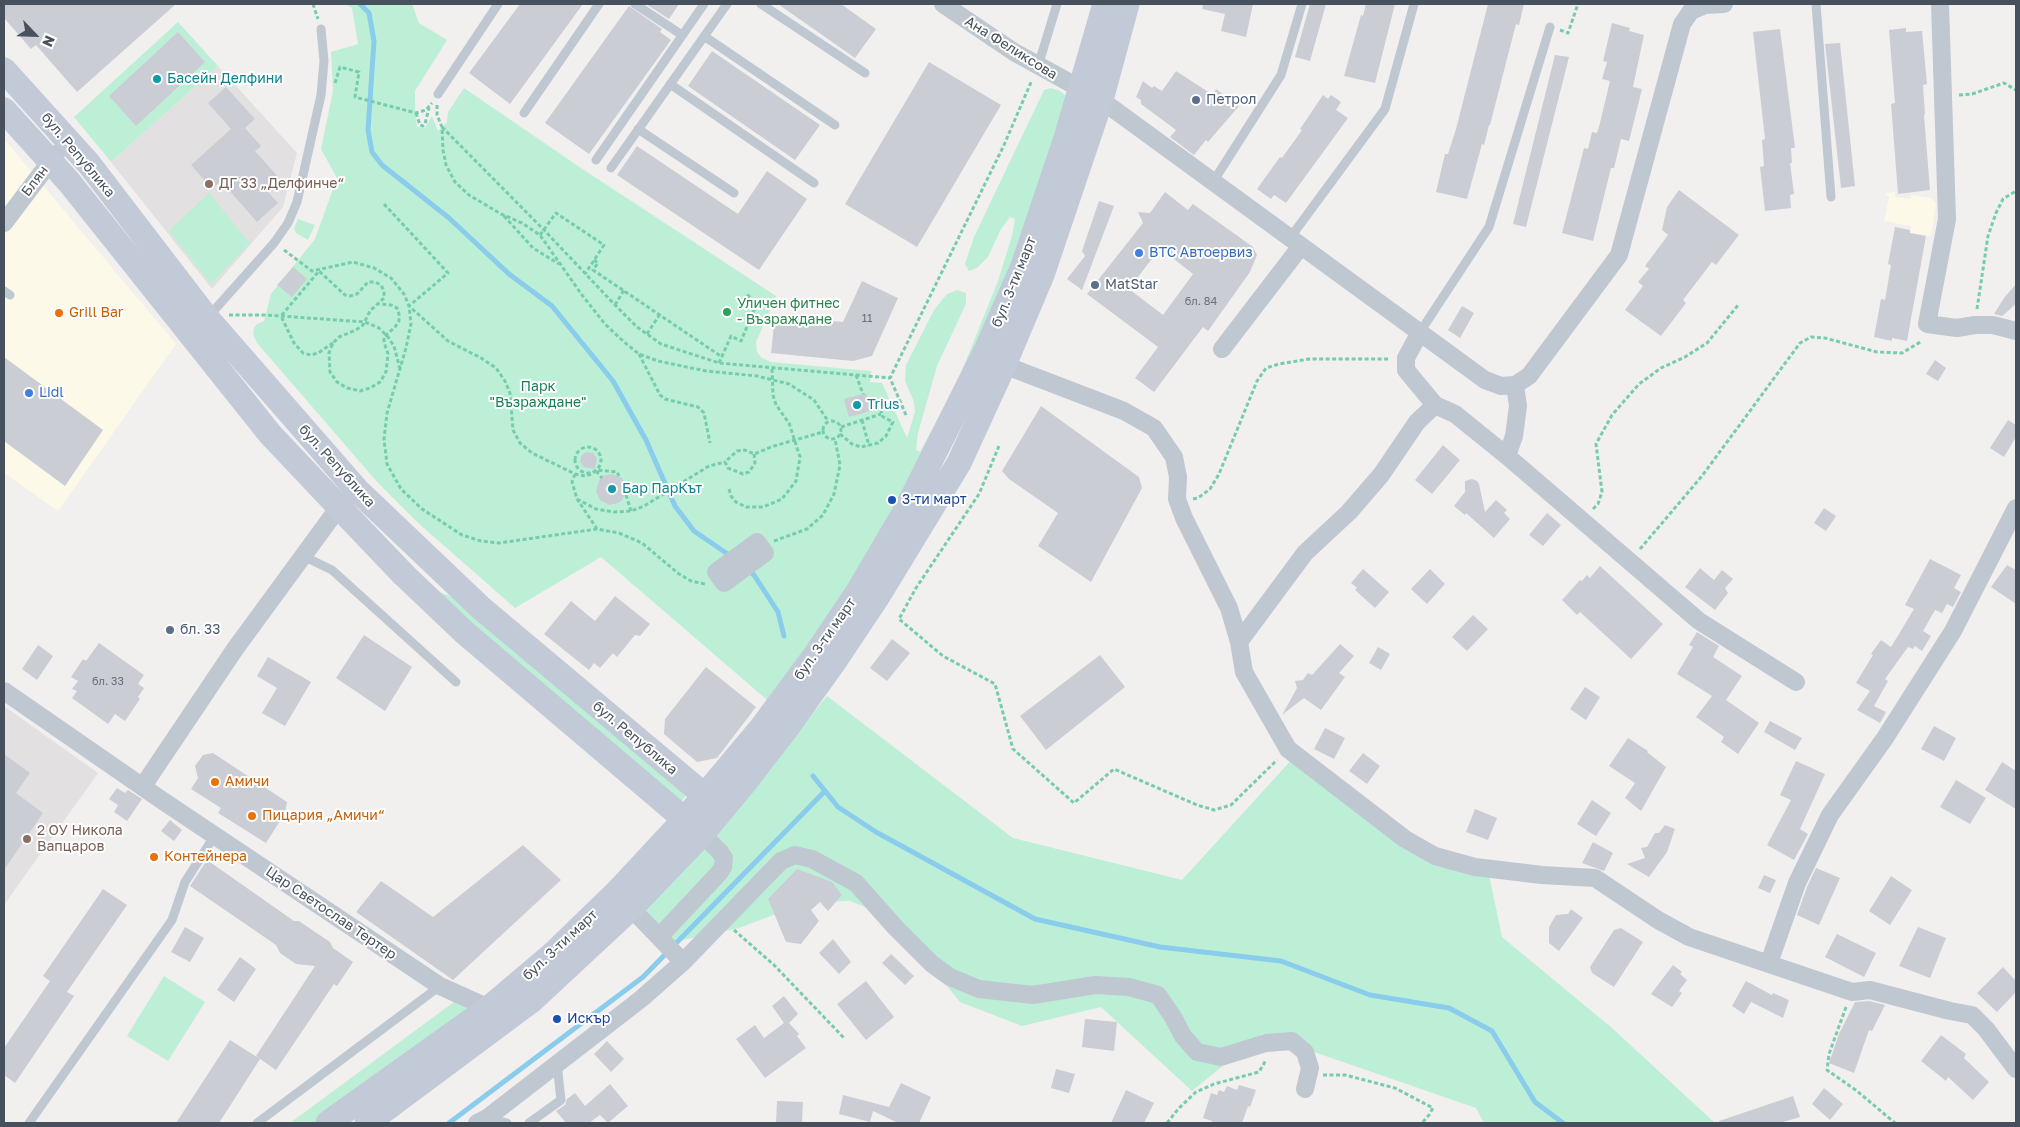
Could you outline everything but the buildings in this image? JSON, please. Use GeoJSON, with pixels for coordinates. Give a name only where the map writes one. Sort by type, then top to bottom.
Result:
{"type":"FeatureCollection","features":[{"type":"Feature","properties":{"kind":"street","name":"Ана Феликсова"},"geometry":{"type":"LineString","coordinates":[[943,4],[1014,52],[1091,95],[1485,380],[1501,386],[1516,385]]}},
{"type":"Feature","properties":{"kind":"street","name":"бул. 3-ти март"},"geometry":{"type":"LineString","coordinates":[[367,1123],[531,1001],[631,908],[713,803],[789,725],[878,596],[959,464],[1004,366],[1042,275],[1091,95],[1105,4]]}},
{"type":"Feature","properties":{"kind":"street","name":"бул. 3-ти март"},"geometry":{"type":"LineString","coordinates":[[713,803],[762,727],[816,654],[857,593],[907,508],[987,348],[1023,266],[1127,4]]}},
{"type":"Feature","properties":{"kind":"street"},"geometry":{"type":"LineString","coordinates":[[1507,456],[1514,436],[1518,406],[1516,385],[1529,376],[1618,254],[1682,24],[1691,11],[1705,6],[1724,4]]}},
{"type":"Feature","properties":{"kind":"street"},"geometry":{"type":"LineString","coordinates":[[1940,4],[1947,219],[1927,324],[1957,328],[1993,325],[2016,331]]}},
{"type":"Feature","properties":{"kind":"street","name":"бул. Република"},"geometry":{"type":"LineString","coordinates":[[4,70],[89,164],[207,318],[357,490],[481,608],[713,803]]}},
{"type":"Feature","properties":{"kind":"street","name":"бул. Република"},"geometry":{"type":"LineString","coordinates":[[4,110],[69,182],[270,434],[404,575],[464,632],[693,827]]}},
{"type":"Feature","properties":{"kind":"street","name":"Блян"},"geometry":{"type":"LineString","coordinates":[[4,223],[68,140]]}},
{"type":"Feature","properties":{"kind":"street"},"geometry":{"type":"LineString","coordinates":[[1222,349],[1296,242]]}},
{"type":"Feature","properties":{"kind":"street"},"geometry":{"type":"LineString","coordinates":[[1420,332],[1406,358],[1406,370],[1434,405],[1455,414],[1507,456],[1699,621],[1796,682]]}},
{"type":"Feature","properties":{"kind":"street"},"geometry":{"type":"LineString","coordinates":[[1004,366],[1124,411],[1154,428],[1174,457],[1178,477],[1177,499],[1184,518],[1229,608],[1239,642],[1244,672],[1288,750],[1404,839],[1435,856],[1476,867],[1552,876],[1595,878],[1658,920],[1689,937],[1852,992],[1870,990],[1950,1012],[1972,1015],[1986,1029],[2016,1069]]}},
{"type":"Feature","properties":{"kind":"street"},"geometry":{"type":"LineString","coordinates":[[1239,642],[1305,553],[1349,512],[1381,475],[1417,422],[1434,405]]}},
{"type":"Feature","properties":{"kind":"street"},"geometry":{"type":"LineString","coordinates":[[143,786],[235,648],[339,507],[357,490]]}},
{"type":"Feature","properties":{"kind":"street"},"geometry":{"type":"LineString","coordinates":[[1769,963],[1796,884],[1830,815],[1885,738],[1952,631],[2016,508]]}},
{"type":"Feature","properties":{"kind":"street"},"geometry":{"type":"LineString","coordinates":[[720,577],[716,572],[757,542],[761,548]]}},
{"type":"Feature","properties":{"kind":"street","name":"Цар Светослав Тертер"},"geometry":{"type":"LineString","coordinates":[[4,691],[440,986],[489,1008]]}},
{"type":"Feature","properties":{"kind":"street","name":"бул. 3-ти март"},"geometry":{"type":"LineString","coordinates":[[328,1123],[489,1008],[561,946],[618,891],[693,827]]}},
{"type":"Feature","properties":{"kind":"street"},"geometry":{"type":"LineString","coordinates":[[482,1120],[640,999],[723,867],[724,858],[720,852],[693,827]]}},
{"type":"Feature","properties":{"kind":"street"},"geometry":{"type":"LineString","coordinates":[[670,949],[724,920],[781,861],[795,855],[812,859],[856,882],[895,927],[932,964],[950,977],[979,989],[1032,995],[1096,985],[1129,987],[1158,995],[1183,1036],[1197,1052],[1221,1056],[1266,1043],[1292,1040],[1305,1052],[1310,1068],[1305,1089]]}},
{"type":"Feature","properties":{"kind":"street"},"geometry":{"type":"LineString","coordinates":[[631,908],[670,949]]}},
{"type":"Feature","properties":{"kind":"lane"},"geometry":{"type":"LineString","coordinates":[[438,94],[498,4]]}},
{"type":"Feature","properties":{"kind":"lane"},"geometry":{"type":"LineString","coordinates":[[524,113],[599,4]]}},
{"type":"Feature","properties":{"kind":"lane"},"geometry":{"type":"LineString","coordinates":[[635,4],[682,35]]}},
{"type":"Feature","properties":{"kind":"lane"},"geometry":{"type":"LineString","coordinates":[[596,160],[704,4]]}},
{"type":"Feature","properties":{"kind":"lane"},"geometry":{"type":"LineString","coordinates":[[611,168],[727,4]]}},
{"type":"Feature","properties":{"kind":"lane"},"geometry":{"type":"LineString","coordinates":[[761,4],[865,73]]}},
{"type":"Feature","properties":{"kind":"lane"},"geometry":{"type":"LineString","coordinates":[[1038,66],[1057,4]]}},
{"type":"Feature","properties":{"kind":"lane"},"geometry":{"type":"LineString","coordinates":[[1213,182],[1281,75],[1302,4]]}},
{"type":"Feature","properties":{"kind":"lane"},"geometry":{"type":"LineString","coordinates":[[1296,242],[1385,109],[1414,4]]}},
{"type":"Feature","properties":{"kind":"lane"},"geometry":{"type":"LineString","coordinates":[[1816,4],[1831,197]]}},
{"type":"Feature","properties":{"kind":"lane"},"geometry":{"type":"LineString","coordinates":[[1420,332],[1489,227],[1550,27]]}},
{"type":"Feature","properties":{"kind":"lane"},"geometry":{"type":"LineString","coordinates":[[207,318],[274,243],[288,223],[297,202],[322,88],[324,61],[321,29]]}},
{"type":"Feature","properties":{"kind":"lane"},"geometry":{"type":"LineString","coordinates":[[704,36],[835,125]]}},
{"type":"Feature","properties":{"kind":"lane"},"geometry":{"type":"LineString","coordinates":[[670,84],[814,183]]}},
{"type":"Feature","properties":{"kind":"lane"},"geometry":{"type":"LineString","coordinates":[[638,129],[734,192]]}},
{"type":"Feature","properties":{"kind":"lane"},"geometry":{"type":"LineString","coordinates":[[303,556],[332,570],[456,682]]}},
{"type":"Feature","properties":{"kind":"lane"},"geometry":{"type":"LineString","coordinates":[[28,1123],[172,920],[185,882],[215,835]]}},
{"type":"Feature","properties":{"kind":"lane"},"geometry":{"type":"LineString","coordinates":[[257,1123],[440,986]]}},
{"type":"Feature","properties":{"kind":"lane"},"geometry":{"type":"LineString","coordinates":[[528,1123],[561,1100],[557,1064]]}},
{"type":"Feature","properties":{"kind":"lane"},"geometry":{"type":"LineString","coordinates":[[482,1120],[507,1123]]}},
{"type":"Feature","properties":{"kind":"path"},"geometry":{"type":"LineString","coordinates":[[1550,27],[1568,33],[1578,4]]}},
{"type":"Feature","properties":{"kind":"path"},"geometry":{"type":"LineString","coordinates":[[906,415],[890,378],[1004,145],[1038,66]]}},
{"type":"Feature","properties":{"kind":"path"},"geometry":{"type":"LineString","coordinates":[[322,88],[333,91],[340,67],[359,72],[355,97],[416,113],[428,109],[423,126],[420,125],[416,113]]}},
{"type":"Feature","properties":{"kind":"path"},"geometry":{"type":"LineString","coordinates":[[1943,98],[1972,94],[2004,83],[2016,90]]}},
{"type":"Feature","properties":{"kind":"path"},"geometry":{"type":"LineString","coordinates":[[438,94],[437,115],[442,127],[443,150],[446,165],[454,182],[469,195],[501,214],[522,223],[540,235],[605,324],[624,342],[639,354],[658,361],[706,371],[757,376],[789,384],[814,400],[828,421]]}},
{"type":"Feature","properties":{"kind":"path"},"geometry":{"type":"LineString","coordinates":[[442,127],[615,305],[646,334],[661,344],[680,352],[719,363],[890,378]]}},
{"type":"Feature","properties":{"kind":"path"},"geometry":{"type":"LineString","coordinates":[[1975,325],[1988,236],[2003,199],[2016,191]]}},
{"type":"Feature","properties":{"kind":"path"},"geometry":{"type":"LineString","coordinates":[[384,204],[448,272],[409,306]]}},
{"type":"Feature","properties":{"kind":"path"},"geometry":{"type":"LineString","coordinates":[[540,235],[556,213],[604,245],[585,274]]}},
{"type":"Feature","properties":{"kind":"path"},"geometry":{"type":"LineString","coordinates":[[501,214],[533,248],[561,266]]}},
{"type":"Feature","properties":{"kind":"path"},"geometry":{"type":"LineString","coordinates":[[274,243],[297,262],[312,271],[320,271],[353,262],[374,268],[391,278],[404,294],[409,306],[411,324],[387,413],[384,439],[387,464],[400,489],[422,509],[462,535],[481,541],[499,543],[597,529],[619,533],[642,543],[679,574],[691,581],[705,584],[720,577]]}},
{"type":"Feature","properties":{"kind":"path"},"geometry":{"type":"LineString","coordinates":[[594,260],[598,263],[594,270],[722,357]]}},
{"type":"Feature","properties":{"kind":"path"},"geometry":{"type":"LineString","coordinates":[[281,316],[294,343],[303,353],[311,355],[318,353],[339,337],[360,328],[370,311],[384,298],[384,291],[381,285],[375,282],[368,282],[357,294],[350,296],[340,292],[320,271]]}},
{"type":"Feature","properties":{"kind":"path"},"geometry":{"type":"LineString","coordinates":[[281,316],[320,271]]}},
{"type":"Feature","properties":{"kind":"path"},"geometry":{"type":"LineString","coordinates":[[615,305],[624,290]]}},
{"type":"Feature","properties":{"kind":"path"},"geometry":{"type":"LineString","coordinates":[[719,363],[731,336],[741,340],[757,302],[745,293]]}},
{"type":"Feature","properties":{"kind":"path"},"geometry":{"type":"LineString","coordinates":[[333,343],[329,353],[330,372],[336,382],[347,388],[360,391],[380,382],[386,372],[388,354],[384,342],[386,334],[396,327],[399,321],[399,314],[392,305],[379,304]]}},
{"type":"Feature","properties":{"kind":"path"},"geometry":{"type":"LineString","coordinates":[[1582,521],[1598,504],[1602,492],[1596,444],[1612,415],[1639,384],[1661,368],[1686,357],[1706,343],[1739,304]]}},
{"type":"Feature","properties":{"kind":"path"},"geometry":{"type":"LineString","coordinates":[[409,306],[448,341],[496,368],[506,381],[510,393],[513,430],[520,443],[532,453],[574,474],[585,476],[592,474],[596,470],[600,464],[598,452],[588,447],[580,450],[576,458],[580,470],[588,473],[596,470],[617,472],[619,476]]}},
{"type":"Feature","properties":{"kind":"path"},"geometry":{"type":"LineString","coordinates":[[207,318],[232,314],[365,322],[379,328],[386,334],[394,346],[400,369]]}},
{"type":"Feature","properties":{"kind":"path"},"geometry":{"type":"LineString","coordinates":[[646,334],[660,314]]}},
{"type":"Feature","properties":{"kind":"path"},"geometry":{"type":"LineString","coordinates":[[1629,562],[1702,476],[1800,343],[1811,337],[1824,338],[1877,352],[1902,353],[1922,342]]}},
{"type":"Feature","properties":{"kind":"path"},"geometry":{"type":"LineString","coordinates":[[639,354],[660,395],[665,400],[698,406],[704,412],[710,443]]}},
{"type":"Feature","properties":{"kind":"path"},"geometry":{"type":"LineString","coordinates":[[1177,499],[1198,498],[1210,489],[1219,474],[1257,381],[1266,368],[1309,359],[1406,358]]}},
{"type":"Feature","properties":{"kind":"path"},"geometry":{"type":"LineString","coordinates":[[729,489],[731,496],[736,502],[746,507],[763,507],[782,499],[796,480],[800,457],[789,423],[776,405],[773,395],[772,368]]}},
{"type":"Feature","properties":{"kind":"path"},"geometry":{"type":"LineString","coordinates":[[856,375],[862,394]]}},
{"type":"Feature","properties":{"kind":"path"},"geometry":{"type":"LineString","coordinates":[[840,434],[852,444],[861,447],[878,443],[886,436],[893,422],[883,418],[881,414],[882,404],[885,400]]}},
{"type":"Feature","properties":{"kind":"path"},"geometry":{"type":"LineString","coordinates":[[841,427],[881,414]]}},
{"type":"Feature","properties":{"kind":"path"},"geometry":{"type":"LineString","coordinates":[[862,420],[869,446]]}},
{"type":"Feature","properties":{"kind":"path"},"geometry":{"type":"LineString","coordinates":[[828,421],[838,422],[841,427],[840,434],[835,438],[826,437],[823,432],[824,424],[828,421]]}},
{"type":"Feature","properties":{"kind":"path"},"geometry":{"type":"LineString","coordinates":[[577,499],[596,509],[614,512],[632,511],[644,506],[709,466],[725,462],[737,451],[745,450],[754,454],[795,439],[823,432]]}},
{"type":"Feature","properties":{"kind":"path"},"geometry":{"type":"LineString","coordinates":[[761,548],[774,540],[807,529],[823,515],[834,494],[840,465],[835,438]]}},
{"type":"Feature","properties":{"kind":"path"},"geometry":{"type":"LineString","coordinates":[[1000,446],[979,494],[916,588],[898,619],[943,656],[995,684],[1012,749],[1074,804],[1114,769],[1197,805],[1214,810],[1231,805],[1288,750]]}},
{"type":"Feature","properties":{"kind":"path"},"geometry":{"type":"LineString","coordinates":[[725,462],[728,468],[742,474],[749,472],[755,463],[754,454]]}},
{"type":"Feature","properties":{"kind":"path"},"geometry":{"type":"LineString","coordinates":[[596,470],[602,478]]}},
{"type":"Feature","properties":{"kind":"path"},"geometry":{"type":"LineString","coordinates":[[574,474],[572,482],[577,499],[597,529]]}},
{"type":"Feature","properties":{"kind":"path"},"geometry":{"type":"LineString","coordinates":[[626,495],[632,511]]}},
{"type":"Feature","properties":{"kind":"path"},"geometry":{"type":"LineString","coordinates":[[724,920],[774,965],[844,1038]]}},
{"type":"Feature","properties":{"kind":"path"},"geometry":{"type":"LineString","coordinates":[[1852,992],[1829,1054],[1827,1070],[1857,1091],[1894,1123]]}},
{"type":"Feature","properties":{"kind":"path"},"geometry":{"type":"LineString","coordinates":[[1167,1123],[1196,1092],[1214,1084],[1259,1072],[1269,1051],[1266,1043]]}},
{"type":"Feature","properties":{"kind":"path"},"geometry":{"type":"LineString","coordinates":[[1305,1089],[1322,1075],[1345,1075],[1394,1088],[1433,1108],[1430,1116],[1422,1123]]}},
{"type":"Feature","properties":{"kind":"shaded area","name":"ДГ 33 „Делфинче“"},"geometry":{"type":"Polygon","coordinates":[[[218,66],[297,153],[283,207],[212,289],[111,162],[218,66]]]}},
{"type":"Feature","properties":{"kind":"shaded area"},"geometry":{"type":"Polygon","coordinates":[[[4,139],[176,344],[58,511],[4,473],[4,139]]]}},
{"type":"Feature","properties":{"kind":"shaded area"},"geometry":{"type":"Polygon","coordinates":[[[1895,192],[1895,197],[1911,199],[1911,195],[1931,198],[1936,204],[1931,236],[1910,233],[1911,226],[1884,221],[1889,197],[1886,193],[1895,192]]]}},
{"type":"Feature","properties":{"kind":"shaded area","name":"2 ОУ Никола Вапцаров"},"geometry":{"type":"Polygon","coordinates":[[[4,706],[98,773],[4,905],[4,706]]]}},
{"type":"Feature","properties":{"kind":"green space","name":"Парк \"Възраждане\""},"geometry":{"type":"Polygon","coordinates":[[[345,4],[412,4],[419,23],[447,40],[415,91],[417,127],[425,128],[432,116],[438,131],[447,122],[448,112],[464,88],[581,168],[776,296],[756,342],[757,352],[762,358],[771,362],[871,371],[870,382],[882,383],[907,438],[915,412],[914,402],[905,381],[906,365],[934,310],[947,294],[957,290],[966,293],[966,304],[937,366],[918,433],[916,450],[920,452],[957,383],[998,281],[1012,236],[1015,219],[1010,217],[1001,229],[988,257],[977,268],[969,271],[965,264],[974,237],[1044,90],[1051,88],[1060,91],[1066,96],[1012,274],[870,560],[773,705],[601,557],[515,608],[417,522],[378,483],[257,343],[253,334],[254,328],[257,324],[264,321],[271,294],[315,239],[337,178],[321,149],[333,91],[331,52],[358,44],[352,8],[345,4]]]}},
{"type":"Feature","properties":{"kind":"green space"},"geometry":{"type":"Polygon","coordinates":[[[178,22],[218,66],[111,162],[74,117],[178,22]]]}},
{"type":"Feature","properties":{"kind":"green space"},"geometry":{"type":"Polygon","coordinates":[[[209,193],[250,243],[211,284],[169,231],[209,193]]]}},
{"type":"Feature","properties":{"kind":"green space"},"geometry":{"type":"Polygon","coordinates":[[[298,219],[315,225],[308,240],[296,233],[294,228],[298,219]]]}},
{"type":"Feature","properties":{"kind":"green space"},"geometry":{"type":"Polygon","coordinates":[[[418,584],[481,608],[694,787],[673,810],[418,584]]]}},
{"type":"Feature","properties":{"kind":"green space"},"geometry":{"type":"Polygon","coordinates":[[[827,696],[1013,838],[1182,880],[1294,757],[1438,852],[1487,865],[1502,937],[1612,1028],[1715,1123],[1484,1123],[1476,1108],[1262,1034],[1192,1091],[1101,1007],[1022,1026],[960,1002],[890,917],[850,901],[808,902],[739,928],[669,943],[642,913],[726,819],[827,696]]]}},
{"type":"Feature","properties":{"kind":"green space"},"geometry":{"type":"Polygon","coordinates":[[[164,976],[205,1002],[168,1061],[127,1036],[164,976]]]}},
{"type":"Feature","properties":{"kind":"green space"},"geometry":{"type":"Polygon","coordinates":[[[462,996],[489,1008],[328,1123],[290,1123],[462,996]]]}},
{"type":"Feature","properties":{"kind":"waterway"},"geometry":{"type":"LineString","coordinates":[[360,4],[369,13],[374,41],[368,130],[372,152],[382,165],[449,218],[509,274],[552,306],[613,381],[646,440],[675,506],[694,531],[732,557]]}},
{"type":"Feature","properties":{"kind":"waterway"},"geometry":{"type":"LineString","coordinates":[[748,570],[754,575],[778,612],[784,636]]}},
{"type":"Feature","properties":{"kind":"waterway"},"geometry":{"type":"LineString","coordinates":[[813,776],[838,807],[876,832],[1035,919],[1160,947],[1281,961],[1370,995],[1449,1008],[1492,1031],[1535,1102],[1563,1123]]}},
{"type":"Feature","properties":{"kind":"waterway"},"geometry":{"type":"LineString","coordinates":[[449,1123],[643,977],[825,791]]}},
{"type":"Feature","properties":{"kind":"place","name":"Басейн Делфини"},"geometry":{"type":"Point","coordinates":[157,79]}},
{"type":"Feature","properties":{"kind":"place","name":"Петрол"},"geometry":{"type":"Point","coordinates":[1196,100]}},
{"type":"Feature","properties":{"kind":"place","name":"ДГ 33 „Делфинче“"},"geometry":{"type":"Point","coordinates":[209,184]}},
{"type":"Feature","properties":{"kind":"place","name":"ВТС Автоервиз"},"geometry":{"type":"Point","coordinates":[1139,253]}},
{"type":"Feature","properties":{"kind":"place","name":"MatStar"},"geometry":{"type":"Point","coordinates":[1095,285]}},
{"type":"Feature","properties":{"kind":"place","name":"Уличен фитнес - Възраждане"},"geometry":{"type":"Point","coordinates":[727,312]}},
{"type":"Feature","properties":{"kind":"place","name":"Grill Bar"},"geometry":{"type":"Point","coordinates":[59,313]}},
{"type":"Feature","properties":{"kind":"place","name":"Lidl"},"geometry":{"type":"Point","coordinates":[29,393]}},
{"type":"Feature","properties":{"kind":"place","name":"Trius"},"geometry":{"type":"Point","coordinates":[857,405]}},
{"type":"Feature","properties":{"kind":"place","name":"Бар ПарКът"},"geometry":{"type":"Point","coordinates":[612,489]}},
{"type":"Feature","properties":{"kind":"place","name":"3-ти март"},"geometry":{"type":"Point","coordinates":[892,500]}},
{"type":"Feature","properties":{"kind":"place","name":"бл. 33"},"geometry":{"type":"Point","coordinates":[170,630]}},
{"type":"Feature","properties":{"kind":"place","name":"Амичи"},"geometry":{"type":"Point","coordinates":[215,782]}},
{"type":"Feature","properties":{"kind":"place","name":"Пицария „Амичи“"},"geometry":{"type":"Point","coordinates":[252,816]}},
{"type":"Feature","properties":{"kind":"place","name":"2 ОУ Никола Вапцаров"},"geometry":{"type":"Point","coordinates":[27,839]}},
{"type":"Feature","properties":{"kind":"place","name":"Контейнера"},"geometry":{"type":"Point","coordinates":[154,857]}},
{"type":"Feature","properties":{"kind":"place","name":"Искър"},"geometry":{"type":"Point","coordinates":[557,1019]}}]}
